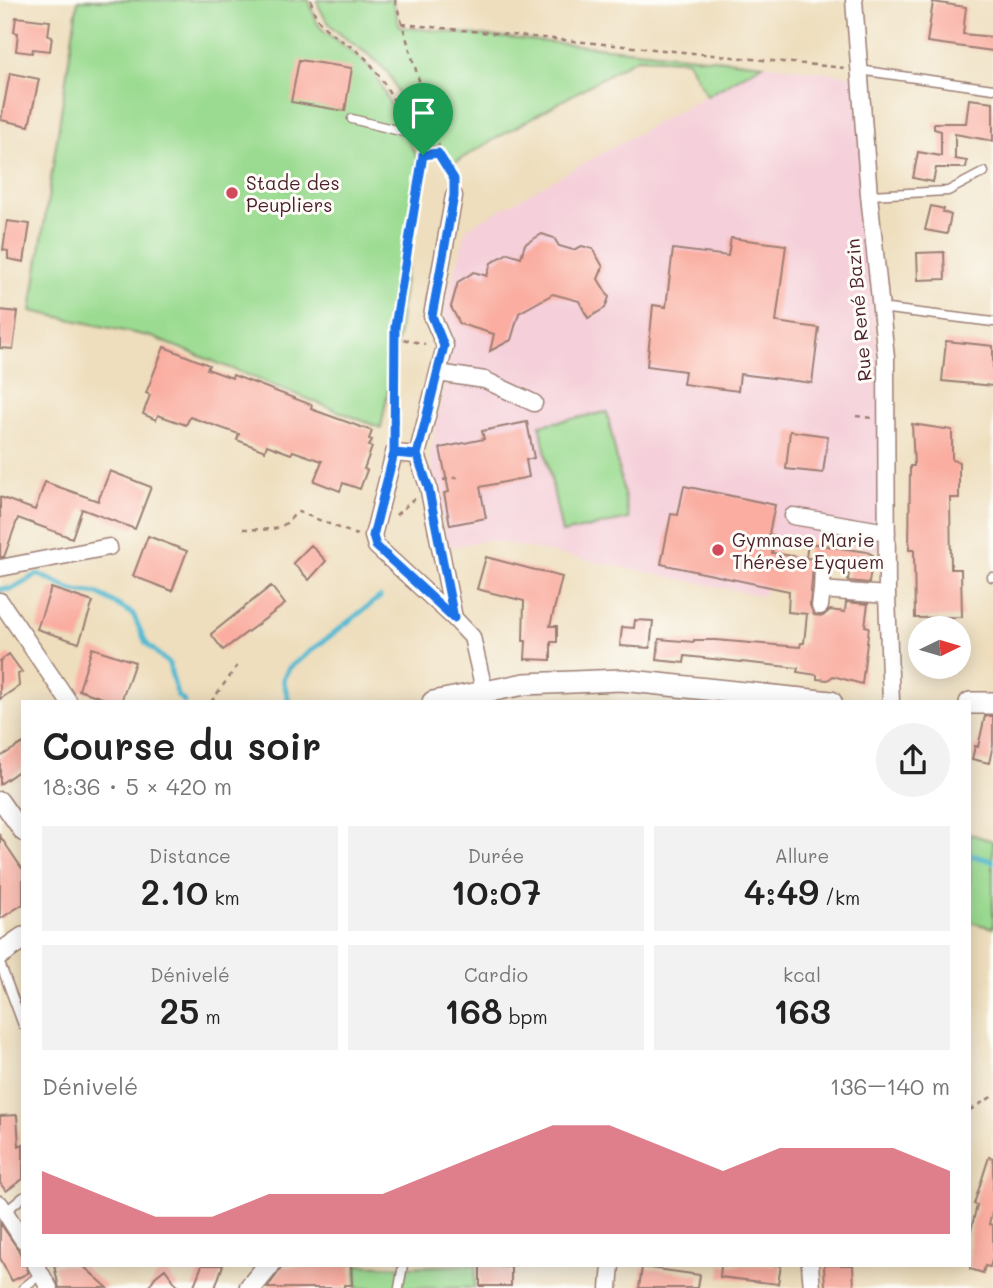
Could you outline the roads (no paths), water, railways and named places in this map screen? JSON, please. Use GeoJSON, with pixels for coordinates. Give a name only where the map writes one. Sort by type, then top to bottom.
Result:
{"type":"FeatureCollection","features":[{"type":"Feature","properties":{"kind":"street","name":"Rue René Bazin"},"geometry":{"type":"LineString","coordinates":[[854,0],[869,195],[886,357],[887,595],[891,700]]}},
{"type":"Feature","properties":{"kind":"street"},"geometry":{"type":"LineString","coordinates":[[454,196],[432,316],[444,346],[417,455],[428,486],[454,618]]}},
{"type":"Feature","properties":{"kind":"street"},"geometry":{"type":"LineString","coordinates":[[438,373],[485,380],[534,403]]}},
{"type":"Feature","properties":{"kind":"street"},"geometry":{"type":"LineString","coordinates":[[417,455],[394,453],[373,536],[376,546],[472,637],[484,690]]}},
{"type":"Feature","properties":{"kind":"street"},"geometry":{"type":"LineString","coordinates":[[793,516],[887,531]]}},
{"type":"Feature","properties":{"kind":"street"},"geometry":{"type":"LineString","coordinates":[[0,568],[109,547]]}},
{"type":"Feature","properties":{"kind":"street"},"geometry":{"type":"LineString","coordinates":[[823,567],[821,598],[887,595]]}},
{"type":"Feature","properties":{"kind":"street"},"geometry":{"type":"LineString","coordinates":[[0,601],[68,700]]}},
{"type":"Feature","properties":{"kind":"street"},"geometry":{"type":"LineString","coordinates":[[442,700],[484,690],[541,682],[621,680],[812,700]]}},
{"type":"Feature","properties":{"kind":"street"},"geometry":{"type":"LineString","coordinates":[[971,703],[993,703]]}},
{"type":"Feature","properties":{"kind":"street"},"geometry":{"type":"LineString","coordinates":[[0,800],[21,830]]}},
{"type":"Feature","properties":{"kind":"street"},"geometry":{"type":"LineString","coordinates":[[0,954],[21,939]]}},
{"type":"Feature","properties":{"kind":"street"},"geometry":{"type":"LineString","coordinates":[[3,1208],[21,1237]]}},
{"type":"Feature","properties":{"kind":"street"},"geometry":{"type":"LineString","coordinates":[[250,1288],[267,1267]]}},
{"type":"Feature","properties":{"kind":"street"},"geometry":{"type":"LineString","coordinates":[[610,1288],[611,1267]]}},
{"type":"Feature","properties":{"kind":"street"},"geometry":{"type":"LineString","coordinates":[[810,1267],[812,1288]]}},
{"type":"Feature","properties":{"kind":"lane"},"geometry":{"type":"LineString","coordinates":[[859,70],[993,89]]}},
{"type":"Feature","properties":{"kind":"lane"},"geometry":{"type":"LineString","coordinates":[[352,120],[412,134]]}},
{"type":"Feature","properties":{"kind":"lane"},"geometry":{"type":"LineString","coordinates":[[869,195],[948,191],[985,172]]}},
{"type":"Feature","properties":{"kind":"lane"},"geometry":{"type":"LineString","coordinates":[[880,308],[993,322]]}},
{"type":"Feature","properties":{"kind":"lane"},"geometry":{"type":"LineString","coordinates":[[0,963],[21,1020]]}},
{"type":"Feature","properties":{"kind":"lane"},"geometry":{"type":"LineString","coordinates":[[3,1208],[21,1198]]}},
{"type":"Feature","properties":{"kind":"lane"},"geometry":{"type":"LineString","coordinates":[[399,1288],[403,1267]]}},
{"type":"Feature","properties":{"kind":"lane"},"geometry":{"type":"LineString","coordinates":[[23,1288],[42,1276]]}},
{"type":"Feature","properties":{"kind":"waterway"},"geometry":{"type":"LineString","coordinates":[[0,589],[12,589],[38,574],[74,591],[99,594],[133,614],[146,643],[169,664],[177,695],[183,700]]}},
{"type":"Feature","properties":{"kind":"waterway"},"geometry":{"type":"LineString","coordinates":[[288,700],[283,679],[289,668],[380,597]]}},
{"type":"Feature","properties":{"kind":"waterway"},"geometry":{"type":"LineString","coordinates":[[971,855],[993,861]]}},
{"type":"Feature","properties":{"kind":"place","name":"Stade des Peupliers"},"geometry":{"type":"Point","coordinates":[232,193]}},
{"type":"Feature","properties":{"kind":"place","name":"Gymnase Marie Thérèse Eyquem"},"geometry":{"type":"Point","coordinates":[718,550]}}]}
